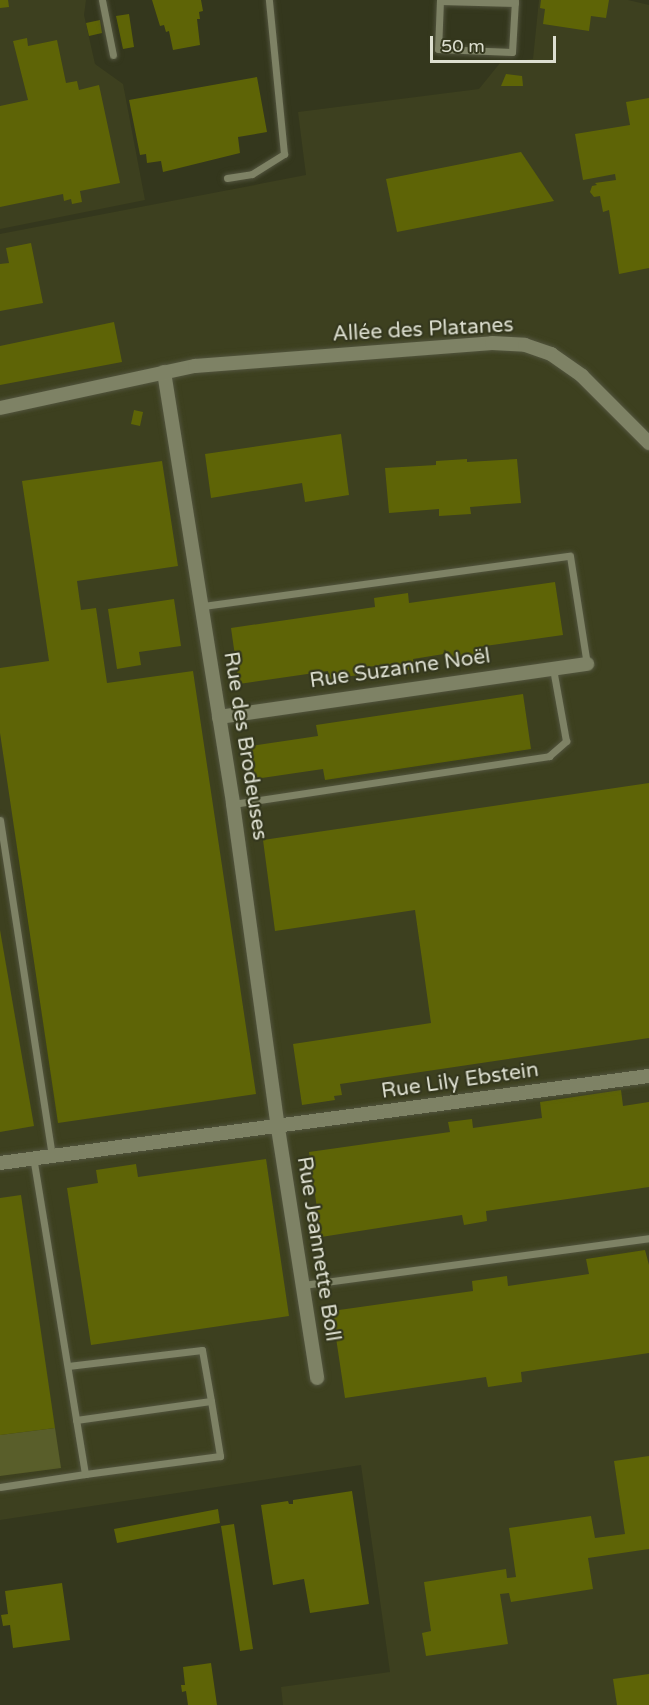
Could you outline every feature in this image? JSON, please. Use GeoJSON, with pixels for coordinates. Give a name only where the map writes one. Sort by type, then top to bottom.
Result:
{"type":"FeatureCollection","features":[{"type":"Feature","properties":{"kind":"street","name":"Allée des Platanes"},"geometry":{"type":"LineString","coordinates":[[0,408],[195,366],[492,343],[525,345],[551,354],[582,376],[649,443]]}},
{"type":"Feature","properties":{"kind":"street","name":"Rue des Brodeuses"},"geometry":{"type":"LineString","coordinates":[[164,372],[233,804],[278,1128]]}},
{"type":"Feature","properties":{"kind":"street","name":"Rue Suzanne Noël"},"geometry":{"type":"LineString","coordinates":[[219,717],[587,664]]}},
{"type":"Feature","properties":{"kind":"street","name":"Rue Lily Ebstein"},"geometry":{"type":"LineString","coordinates":[[0,1163],[278,1128],[649,1076]]}},
{"type":"Feature","properties":{"kind":"street","name":"Rue Jeannette Boll"},"geometry":{"type":"LineString","coordinates":[[278,1128],[317,1378]]}},
{"type":"Feature","properties":{"kind":"lane"},"geometry":{"type":"LineString","coordinates":[[102,0],[113,55]]}},
{"type":"Feature","properties":{"kind":"lane"},"geometry":{"type":"LineString","coordinates":[[227,178],[252,174],[284,154],[269,0]]}},
{"type":"Feature","properties":{"kind":"lane"},"geometry":{"type":"LineString","coordinates":[[441,0],[515,1],[512,52],[438,49],[441,0]]}},
{"type":"Feature","properties":{"kind":"lane"},"geometry":{"type":"LineString","coordinates":[[202,606],[570,555],[587,664]]}},
{"type":"Feature","properties":{"kind":"lane"},"geometry":{"type":"LineString","coordinates":[[233,804],[549,756],[566,741],[554,669]]}},
{"type":"Feature","properties":{"kind":"lane"},"geometry":{"type":"LineString","coordinates":[[0,820],[52,1156]]}},
{"type":"Feature","properties":{"kind":"lane"},"geometry":{"type":"LineString","coordinates":[[33,1158],[85,1474]]}},
{"type":"Feature","properties":{"kind":"lane"},"geometry":{"type":"LineString","coordinates":[[303,1285],[649,1238]]}},
{"type":"Feature","properties":{"kind":"lane"},"geometry":{"type":"LineString","coordinates":[[0,1487],[220,1456],[202,1350],[68,1366]]}},
{"type":"Feature","properties":{"kind":"lane"},"geometry":{"type":"LineString","coordinates":[[76,1420],[211,1401]]}},
{"type":"Feature","properties":{"kind":"shaded area"},"geometry":{"type":"Polygon","coordinates":[[[0,0],[86,0],[84,15],[95,64],[123,84],[145,200],[0,229],[0,0]]]}},
{"type":"Feature","properties":{"kind":"shaded area"},"geometry":{"type":"Polygon","coordinates":[[[539,0],[628,0],[649,5],[649,1705],[283,1705],[281,1687],[390,1672],[361,1465],[0,1520],[0,234],[306,175],[298,112],[479,89],[500,63],[533,59],[539,0]]]}},
{"type":"Feature","properties":{"kind":"shaded area"},"geometry":{"type":"Polygon","coordinates":[[[55,1428],[61,1468],[0,1476],[0,1435],[55,1428]]]}},
{"type":"Feature","properties":{"kind":"building"},"geometry":{"type":"Polygon","coordinates":[[[0,0],[8,0],[9,7],[0,8],[0,0]]]}},
{"type":"Feature","properties":{"kind":"building"},"geometry":{"type":"Polygon","coordinates":[[[152,0],[201,0],[203,11],[199,12],[200,19],[197,19],[200,45],[173,50],[169,31],[166,32],[164,25],[160,26],[152,0]]]}},
{"type":"Feature","properties":{"kind":"building"},"geometry":{"type":"Polygon","coordinates":[[[541,0],[609,0],[606,18],[591,16],[589,31],[543,24],[545,9],[540,8],[541,0]]]}},
{"type":"Feature","properties":{"kind":"building"},"geometry":{"type":"Polygon","coordinates":[[[129,14],[134,47],[123,49],[116,16],[129,14]]]}},
{"type":"Feature","properties":{"kind":"building"},"geometry":{"type":"Polygon","coordinates":[[[100,20],[102,33],[89,36],[86,23],[100,20]]]}},
{"type":"Feature","properties":{"kind":"building"},"geometry":{"type":"Polygon","coordinates":[[[27,38],[28,46],[57,40],[66,83],[77,81],[79,90],[99,85],[120,183],[80,191],[82,202],[72,204],[71,199],[64,201],[63,194],[0,207],[0,106],[28,100],[13,41],[27,38]]]}},
{"type":"Feature","properties":{"kind":"building"},"geometry":{"type":"Polygon","coordinates":[[[506,74],[522,76],[523,86],[501,86],[506,74]]]}},
{"type":"Feature","properties":{"kind":"building"},"geometry":{"type":"Polygon","coordinates":[[[257,77],[267,132],[238,137],[240,153],[163,172],[161,161],[147,163],[146,154],[140,155],[129,100],[257,77]]]}},
{"type":"Feature","properties":{"kind":"building"},"geometry":{"type":"Polygon","coordinates":[[[649,98],[649,268],[619,274],[609,210],[603,212],[600,196],[594,197],[590,192],[592,186],[597,185],[595,183],[616,180],[615,174],[583,180],[575,134],[630,125],[626,102],[649,98]]]}},
{"type":"Feature","properties":{"kind":"building"},"geometry":{"type":"Polygon","coordinates":[[[521,152],[554,201],[397,232],[386,179],[521,152]]]}},
{"type":"Feature","properties":{"kind":"building"},"geometry":{"type":"Polygon","coordinates":[[[31,243],[43,303],[0,311],[0,264],[9,263],[6,248],[31,243]]]}},
{"type":"Feature","properties":{"kind":"building"},"geometry":{"type":"Polygon","coordinates":[[[114,322],[122,362],[0,385],[0,346],[114,322]]]}},
{"type":"Feature","properties":{"kind":"building"},"geometry":{"type":"Polygon","coordinates":[[[134,410],[143,412],[140,426],[131,424],[134,410]]]}},
{"type":"Feature","properties":{"kind":"building"},"geometry":{"type":"Polygon","coordinates":[[[341,434],[349,495],[305,502],[302,483],[211,498],[205,454],[341,434]]]}},
{"type":"Feature","properties":{"kind":"building"},"geometry":{"type":"Polygon","coordinates":[[[467,459],[467,462],[517,459],[521,503],[470,507],[471,514],[439,516],[439,509],[389,513],[385,468],[436,465],[436,461],[467,459]]]}},
{"type":"Feature","properties":{"kind":"building"},"geometry":{"type":"Polygon","coordinates":[[[162,461],[178,566],[77,581],[81,610],[96,608],[107,683],[193,671],[256,1094],[58,1123],[0,733],[0,668],[49,661],[22,481],[162,461]]]}},
{"type":"Feature","properties":{"kind":"building"},"geometry":{"type":"Polygon","coordinates":[[[555,582],[563,635],[478,647],[479,657],[451,661],[450,653],[413,659],[414,669],[393,672],[392,664],[358,668],[359,675],[329,679],[328,671],[239,684],[231,628],[375,607],[374,598],[408,593],[409,603],[555,582]]]}},
{"type":"Feature","properties":{"kind":"building"},"geometry":{"type":"Polygon","coordinates":[[[174,599],[181,646],[139,652],[141,665],[117,669],[108,609],[174,599]]]}},
{"type":"Feature","properties":{"kind":"building"},"geometry":{"type":"Polygon","coordinates":[[[523,694],[531,749],[325,780],[323,769],[255,779],[251,746],[318,736],[316,725],[523,694]]]}},
{"type":"Feature","properties":{"kind":"building"},"geometry":{"type":"Polygon","coordinates":[[[649,783],[649,1038],[340,1084],[342,1095],[334,1096],[335,1100],[302,1105],[293,1044],[431,1023],[415,910],[275,931],[263,840],[649,783]]]}},
{"type":"Feature","properties":{"kind":"building"},"geometry":{"type":"Polygon","coordinates":[[[0,930],[34,1126],[0,1132],[0,930]]]}},
{"type":"Feature","properties":{"kind":"building"},"geometry":{"type":"Polygon","coordinates":[[[621,1090],[623,1106],[649,1102],[649,1187],[486,1211],[487,1221],[464,1225],[462,1215],[321,1237],[309,1152],[450,1132],[448,1122],[472,1119],[473,1128],[542,1118],[540,1102],[621,1090]]]}},
{"type":"Feature","properties":{"kind":"building"},"geometry":{"type":"Polygon","coordinates":[[[266,1159],[289,1316],[91,1345],[67,1188],[98,1183],[96,1170],[136,1164],[138,1177],[266,1159]]]}},
{"type":"Feature","properties":{"kind":"building"},"geometry":{"type":"Polygon","coordinates":[[[21,1195],[55,1428],[0,1435],[0,1198],[21,1195]]]}},
{"type":"Feature","properties":{"kind":"building"},"geometry":{"type":"Polygon","coordinates":[[[645,1250],[649,1265],[649,1353],[521,1372],[522,1382],[488,1387],[486,1377],[345,1398],[332,1311],[473,1291],[472,1281],[507,1276],[508,1286],[589,1274],[586,1259],[645,1250]]]}},
{"type":"Feature","properties":{"kind":"building"},"geometry":{"type":"Polygon","coordinates":[[[649,1456],[649,1549],[588,1558],[593,1589],[511,1602],[509,1593],[500,1594],[508,1644],[426,1656],[422,1633],[431,1631],[424,1582],[506,1569],[507,1578],[516,1577],[509,1528],[591,1516],[595,1538],[625,1534],[614,1461],[649,1456]]]}},
{"type":"Feature","properties":{"kind":"building"},"geometry":{"type":"Polygon","coordinates":[[[352,1491],[369,1604],[310,1613],[304,1579],[273,1585],[261,1505],[288,1501],[289,1504],[293,1504],[293,1500],[352,1491]]]}},
{"type":"Feature","properties":{"kind":"building"},"geometry":{"type":"Polygon","coordinates":[[[218,1509],[220,1523],[117,1543],[114,1529],[218,1509]]]}},
{"type":"Feature","properties":{"kind":"building"},"geometry":{"type":"Polygon","coordinates":[[[234,1524],[253,1649],[240,1651],[221,1526],[234,1524]]]}},
{"type":"Feature","properties":{"kind":"building"},"geometry":{"type":"Polygon","coordinates":[[[62,1583],[70,1640],[13,1648],[10,1625],[3,1626],[1,1615],[8,1614],[5,1591],[62,1583]]]}},
{"type":"Feature","properties":{"kind":"building"},"geometry":{"type":"Polygon","coordinates":[[[211,1663],[217,1705],[188,1705],[186,1691],[182,1692],[181,1685],[185,1685],[183,1667],[211,1663]]]}},
{"type":"Feature","properties":{"kind":"building"},"geometry":{"type":"Polygon","coordinates":[[[649,1674],[649,1705],[617,1705],[613,1679],[649,1674]]]}}]}
